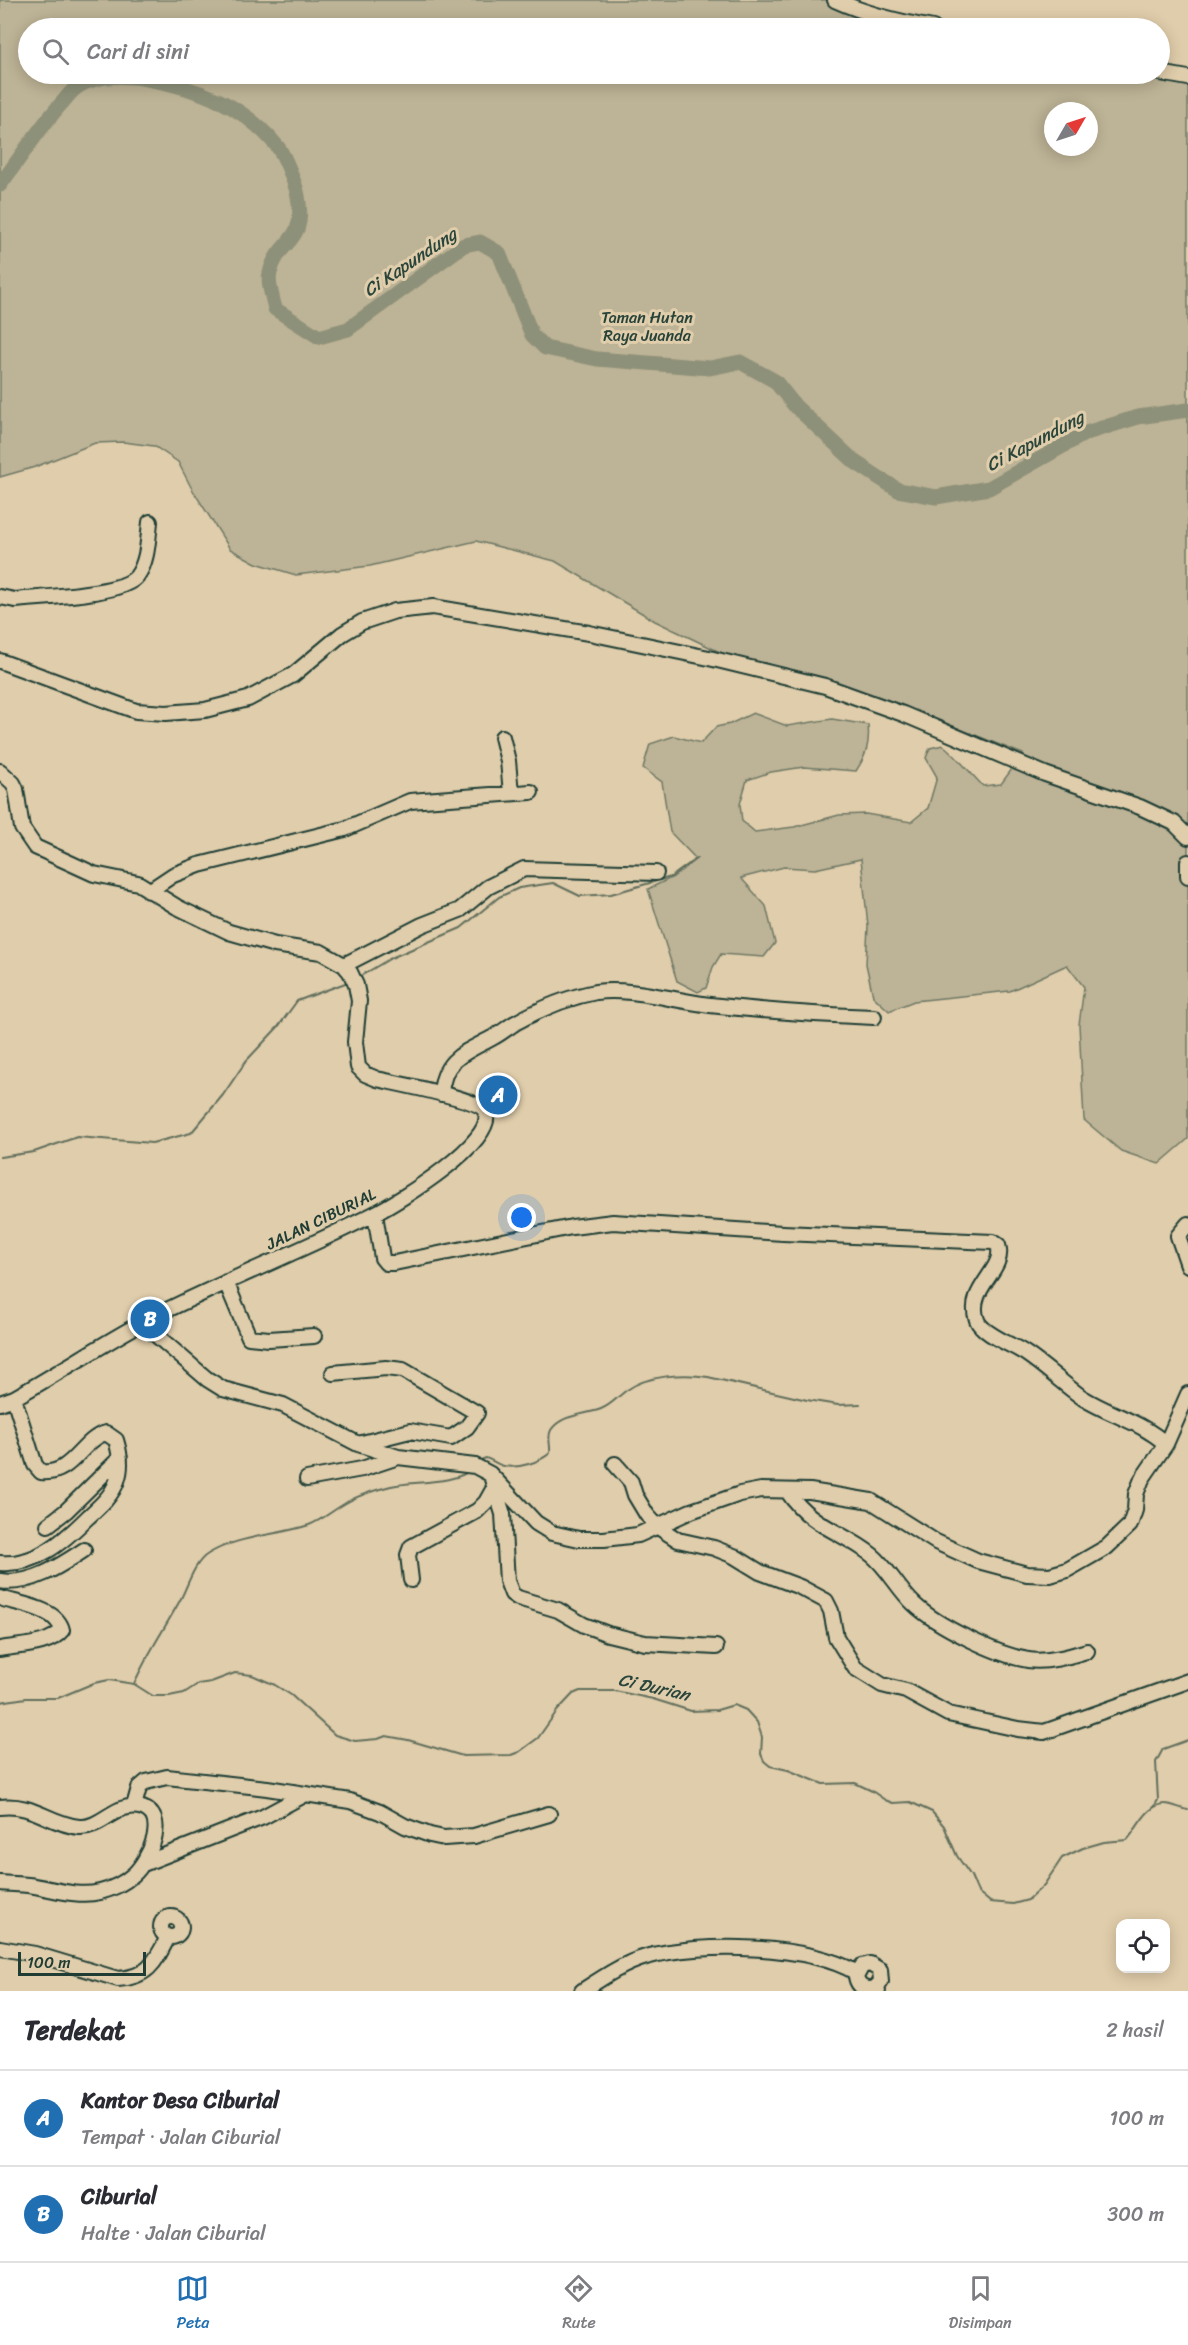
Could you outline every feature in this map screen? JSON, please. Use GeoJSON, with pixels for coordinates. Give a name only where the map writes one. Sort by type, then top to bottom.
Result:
{"type":"FeatureCollection","features":[{"type":"Feature","properties":{"kind":"street"},"geometry":{"type":"LineString","coordinates":[[835,0],[885,18]]}},
{"type":"Feature","properties":{"kind":"street"},"geometry":{"type":"LineString","coordinates":[[1170,75],[1188,78]]}},
{"type":"Feature","properties":{"kind":"street"},"geometry":{"type":"LineString","coordinates":[[0,597],[15,600],[120,588],[137,577],[144,562],[150,522]]}},
{"type":"Feature","properties":{"kind":"street"},"geometry":{"type":"LineString","coordinates":[[0,661],[136,711],[166,713],[205,710],[254,696],[293,675],[342,634],[362,622],[395,611],[433,607],[589,633],[709,657],[825,686],[903,714],[1045,774],[1140,807],[1174,823],[1188,837]]}},
{"type":"Feature","properties":{"kind":"street"},"geometry":{"type":"LineString","coordinates":[[502,737],[508,761],[511,793]]}},
{"type":"Feature","properties":{"kind":"street"},"geometry":{"type":"LineString","coordinates":[[0,771],[7,776],[16,789],[22,828],[35,846],[94,874],[138,883],[149,891],[157,893],[177,908],[229,932],[275,945],[321,952],[344,965],[422,925],[460,910],[488,887],[524,869],[656,873]]}},
{"type":"Feature","properties":{"kind":"street"},"geometry":{"type":"LineString","coordinates":[[149,891],[173,875],[199,865],[345,829],[410,801],[531,792]]}},
{"type":"Feature","properties":{"kind":"street"},"geometry":{"type":"LineString","coordinates":[[1188,862],[1188,876]]}},
{"type":"Feature","properties":{"kind":"street","name":"JALAN CIBURIAL"},"geometry":{"type":"LineString","coordinates":[[0,1404],[142,1323],[375,1214],[467,1151],[485,1125],[486,1114],[481,1106],[441,1094],[377,1080],[358,1067],[355,1042],[358,1001],[356,985],[344,965]]}},
{"type":"Feature","properties":{"kind":"street"},"geometry":{"type":"LineString","coordinates":[[441,1094],[445,1071],[468,1051],[529,1016],[596,992],[631,993],[709,1005],[802,1014],[874,1017]]}},
{"type":"Feature","properties":{"kind":"street"},"geometry":{"type":"LineString","coordinates":[[375,1214],[382,1258],[386,1263],[436,1256],[482,1243],[613,1222],[840,1236],[993,1242],[1000,1248],[998,1258],[993,1272],[977,1292],[975,1301],[976,1317],[981,1328],[1027,1354],[1084,1398],[1141,1425],[1166,1444]]}},
{"type":"Feature","properties":{"kind":"street"},"geometry":{"type":"LineString","coordinates":[[1188,1224],[1178,1236],[1188,1265]]}},
{"type":"Feature","properties":{"kind":"street"},"geometry":{"type":"LineString","coordinates":[[226,1282],[249,1337],[269,1339],[314,1336]]}},
{"type":"Feature","properties":{"kind":"street"},"geometry":{"type":"LineString","coordinates":[[142,1323],[207,1379],[223,1389],[283,1405],[358,1444],[398,1456],[475,1466],[493,1480],[528,1516],[552,1533],[579,1539],[638,1535],[707,1504],[740,1494],[761,1490],[810,1491],[871,1501],[936,1542],[959,1553],[978,1561],[1040,1576],[1066,1570],[1107,1547],[1130,1525],[1135,1510],[1136,1494],[1142,1479],[1166,1444],[1188,1394]]}},
{"type":"Feature","properties":{"kind":"street"},"geometry":{"type":"LineString","coordinates":[[333,1373],[386,1368],[403,1370],[477,1413],[467,1426],[451,1438],[410,1431],[358,1444]]}},
{"type":"Feature","properties":{"kind":"street"},"geometry":{"type":"LineString","coordinates":[[0,1563],[19,1562],[57,1546],[108,1497],[118,1479],[120,1458],[116,1440],[106,1433],[99,1436],[61,1468],[48,1473],[41,1472],[35,1465],[14,1398]]}},
{"type":"Feature","properties":{"kind":"street"},"geometry":{"type":"LineString","coordinates":[[307,1479],[362,1469],[398,1456]]}},
{"type":"Feature","properties":{"kind":"street"},"geometry":{"type":"LineString","coordinates":[[48,1525],[66,1511],[120,1458]]}},
{"type":"Feature","properties":{"kind":"street"},"geometry":{"type":"LineString","coordinates":[[615,1464],[631,1482],[634,1495],[658,1527],[678,1540],[724,1552],[760,1572],[800,1587],[826,1601],[831,1611],[836,1637],[855,1668],[882,1685],[906,1691],[948,1714],[1018,1729],[1044,1731],[1188,1681]]}},
{"type":"Feature","properties":{"kind":"street"},"geometry":{"type":"LineString","coordinates":[[411,1580],[408,1555],[411,1547],[477,1511],[486,1502],[493,1480]]}},
{"type":"Feature","properties":{"kind":"street"},"geometry":{"type":"LineString","coordinates":[[493,1480],[505,1530],[507,1581],[513,1594],[518,1598],[558,1610],[584,1624],[617,1636],[645,1643],[716,1647]]}},
{"type":"Feature","properties":{"kind":"street"},"geometry":{"type":"LineString","coordinates":[[788,1492],[795,1502],[822,1526],[871,1554],[914,1604],[960,1635],[1029,1660],[1070,1656],[1087,1651]]}},
{"type":"Feature","properties":{"kind":"street"},"geometry":{"type":"LineString","coordinates":[[0,1581],[19,1581],[39,1575],[84,1550]]}},
{"type":"Feature","properties":{"kind":"street"},"geometry":{"type":"LineString","coordinates":[[0,1598],[48,1613],[61,1623],[62,1630],[49,1640],[0,1649]]}},
{"type":"Feature","properties":{"kind":"street"},"geometry":{"type":"LineString","coordinates":[[134,1806],[139,1788],[146,1782],[168,1777],[257,1787],[362,1805],[405,1826],[444,1838],[474,1836],[549,1814]]}},
{"type":"Feature","properties":{"kind":"street"},"geometry":{"type":"LineString","coordinates":[[143,1864],[263,1817],[304,1796]]}},
{"type":"Feature","properties":{"kind":"street"},"geometry":{"type":"LineString","coordinates":[[0,1807],[19,1806],[69,1825],[84,1827],[134,1806],[148,1812],[156,1828],[152,1846],[143,1864],[125,1881],[99,1892],[74,1893],[25,1885],[0,1884]]}},
{"type":"Feature","properties":{"kind":"street"},"geometry":{"type":"LineString","coordinates":[[0,1948],[35,1954],[118,1979],[132,1978],[145,1972],[156,1961],[168,1937]]}},
{"type":"Feature","properties":{"kind":"street"},"geometry":{"type":"LineString","coordinates":[[582,1991],[625,1965],[647,1957],[701,1949],[736,1948],[794,1954],[833,1962],[857,1973]]}},
{"type":"Feature","properties":{"kind":"street"},"geometry":{"type":"LineString","coordinates":[[866,1964],[877,1967],[882,1978],[877,1990],[862,1988],[857,1981],[857,1973],[866,1964]]}},
{"type":"Feature","properties":{"kind":"green space","name":"Taman Hutan Raya Juanda"},"geometry":{"type":"Polygon","coordinates":[[[0,0],[856,0],[887,16],[897,18],[18,18],[18,84],[1170,84],[1170,73],[1188,73],[1188,1139],[1159,1164],[1121,1151],[1084,1120],[1079,1025],[1084,987],[1067,965],[1010,991],[914,1001],[889,1011],[873,996],[866,964],[868,926],[861,859],[815,869],[784,867],[741,878],[766,906],[775,943],[764,957],[721,954],[713,967],[706,988],[698,992],[677,981],[648,889],[673,877],[696,859],[670,832],[662,782],[643,768],[650,744],[674,736],[701,743],[716,727],[730,724],[753,713],[787,726],[832,719],[868,725],[866,750],[856,771],[804,767],[771,772],[747,780],[740,804],[742,821],[755,832],[794,827],[839,815],[866,814],[911,822],[928,808],[937,777],[926,758],[930,748],[943,745],[983,786],[1001,784],[1023,754],[885,699],[819,687],[751,667],[655,621],[555,561],[476,541],[370,566],[296,575],[256,563],[230,549],[192,489],[178,462],[154,446],[123,442],[95,443],[35,467],[0,477],[0,0]]]}},
{"type":"Feature","properties":{"kind":"waterway","name":"Ci Kapundung"},"geometry":{"type":"LineString","coordinates":[[0,185],[44,124],[70,94],[84,84]]}},
{"type":"Feature","properties":{"kind":"waterway","name":"Ci Kapundung"},"geometry":{"type":"LineString","coordinates":[[171,84],[228,105],[258,126],[283,156],[298,196],[299,224],[274,261],[269,281],[275,309],[319,337],[348,329],[464,245],[480,242],[499,253],[532,335],[545,348],[597,359],[710,368],[740,362],[775,381],[795,406],[855,462],[898,490],[936,497],[989,488],[1086,433],[1138,417],[1188,410]]}},
{"type":"Feature","properties":{"kind":"waterway"},"geometry":{"type":"LineString","coordinates":[[359,977],[391,958],[461,928],[499,897],[519,888],[553,883],[580,896],[611,894],[671,877],[697,858]]}},
{"type":"Feature","properties":{"kind":"waterway"},"geometry":{"type":"LineString","coordinates":[[0,1157],[34,1152],[77,1137],[152,1143],[191,1133],[223,1095],[246,1061],[278,1027],[297,1001],[348,982]]}},
{"type":"Feature","properties":{"kind":"waterway"},"geometry":{"type":"LineString","coordinates":[[478,1461],[486,1458],[510,1467],[522,1466],[541,1459],[550,1453],[551,1430],[561,1421],[601,1409],[635,1385],[666,1376],[708,1377],[807,1400],[838,1405],[860,1404]]}},
{"type":"Feature","properties":{"kind":"waterway"},"geometry":{"type":"LineString","coordinates":[[134,1684],[194,1570],[208,1554],[245,1539],[309,1525],[349,1501],[373,1491],[400,1484],[455,1478],[470,1470]]}},
{"type":"Feature","properties":{"kind":"waterway","name":"Ci Durian"},"geometry":{"type":"LineString","coordinates":[[0,1702],[26,1698],[58,1698],[94,1683],[109,1680],[134,1684],[153,1696],[169,1696],[184,1693],[198,1684],[235,1673],[252,1675],[275,1685],[291,1695],[335,1735],[355,1741],[386,1736],[463,1756],[511,1755],[519,1752],[538,1738],[557,1711],[573,1694],[580,1691],[615,1691],[653,1699],[691,1711],[717,1710],[734,1705],[746,1710],[757,1722],[762,1737],[761,1754],[770,1766],[788,1770],[823,1784],[855,1783],[885,1800],[893,1803],[910,1802],[932,1812],[944,1826],[957,1856],[971,1876],[978,1892],[990,1902],[1013,1904],[1028,1900],[1044,1885],[1062,1858],[1083,1848],[1104,1842],[1127,1840],[1148,1812],[1159,1805],[1168,1804],[1188,1810]]}},
{"type":"Feature","properties":{"kind":"waterway"},"geometry":{"type":"LineString","coordinates":[[1154,1807],[1158,1800],[1156,1762],[1163,1749],[1188,1740]]}},
{"type":"Feature","properties":{"kind":"place","name":"Kantor Desa Ciburial"},"geometry":{"type":"Point","coordinates":[498,1095]}},
{"type":"Feature","properties":{"kind":"place","name":"Ciburial"},"geometry":{"type":"Point","coordinates":[150,1319]}}]}
